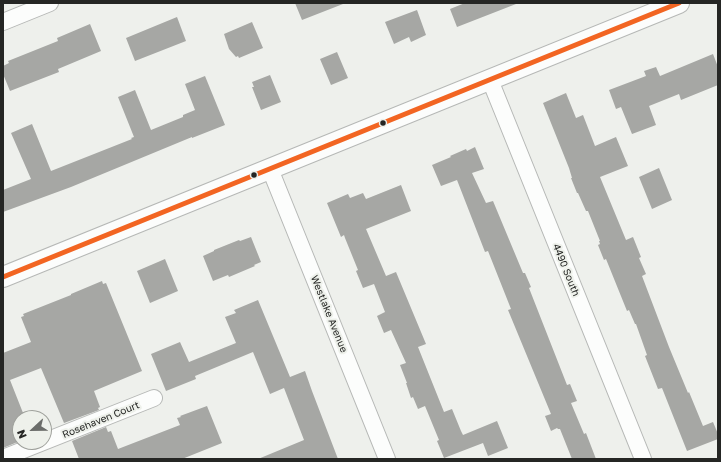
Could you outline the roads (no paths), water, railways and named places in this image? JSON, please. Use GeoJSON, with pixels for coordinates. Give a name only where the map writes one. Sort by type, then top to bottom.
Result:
{"type":"FeatureCollection","features":[{"type":"Feature","properties":{"kind":"street"},"geometry":{"type":"LineString","coordinates":[[3,22],[50,3]]}},
{"type":"Feature","properties":{"kind":"street"},"geometry":{"type":"LineString","coordinates":[[3,277],[679,3]]}},
{"type":"Feature","properties":{"kind":"street","name":"4490 South"},"geometry":{"type":"LineString","coordinates":[[490,80],[643,459]]}},
{"type":"Feature","properties":{"kind":"street","name":"Westlake Avenue"},"geometry":{"type":"LineString","coordinates":[[270,169],[387,459]]}},
{"type":"Feature","properties":{"kind":"street","name":"Rosehaven Court"},"geometry":{"type":"LineString","coordinates":[[3,458],[154,398]]}}]}
